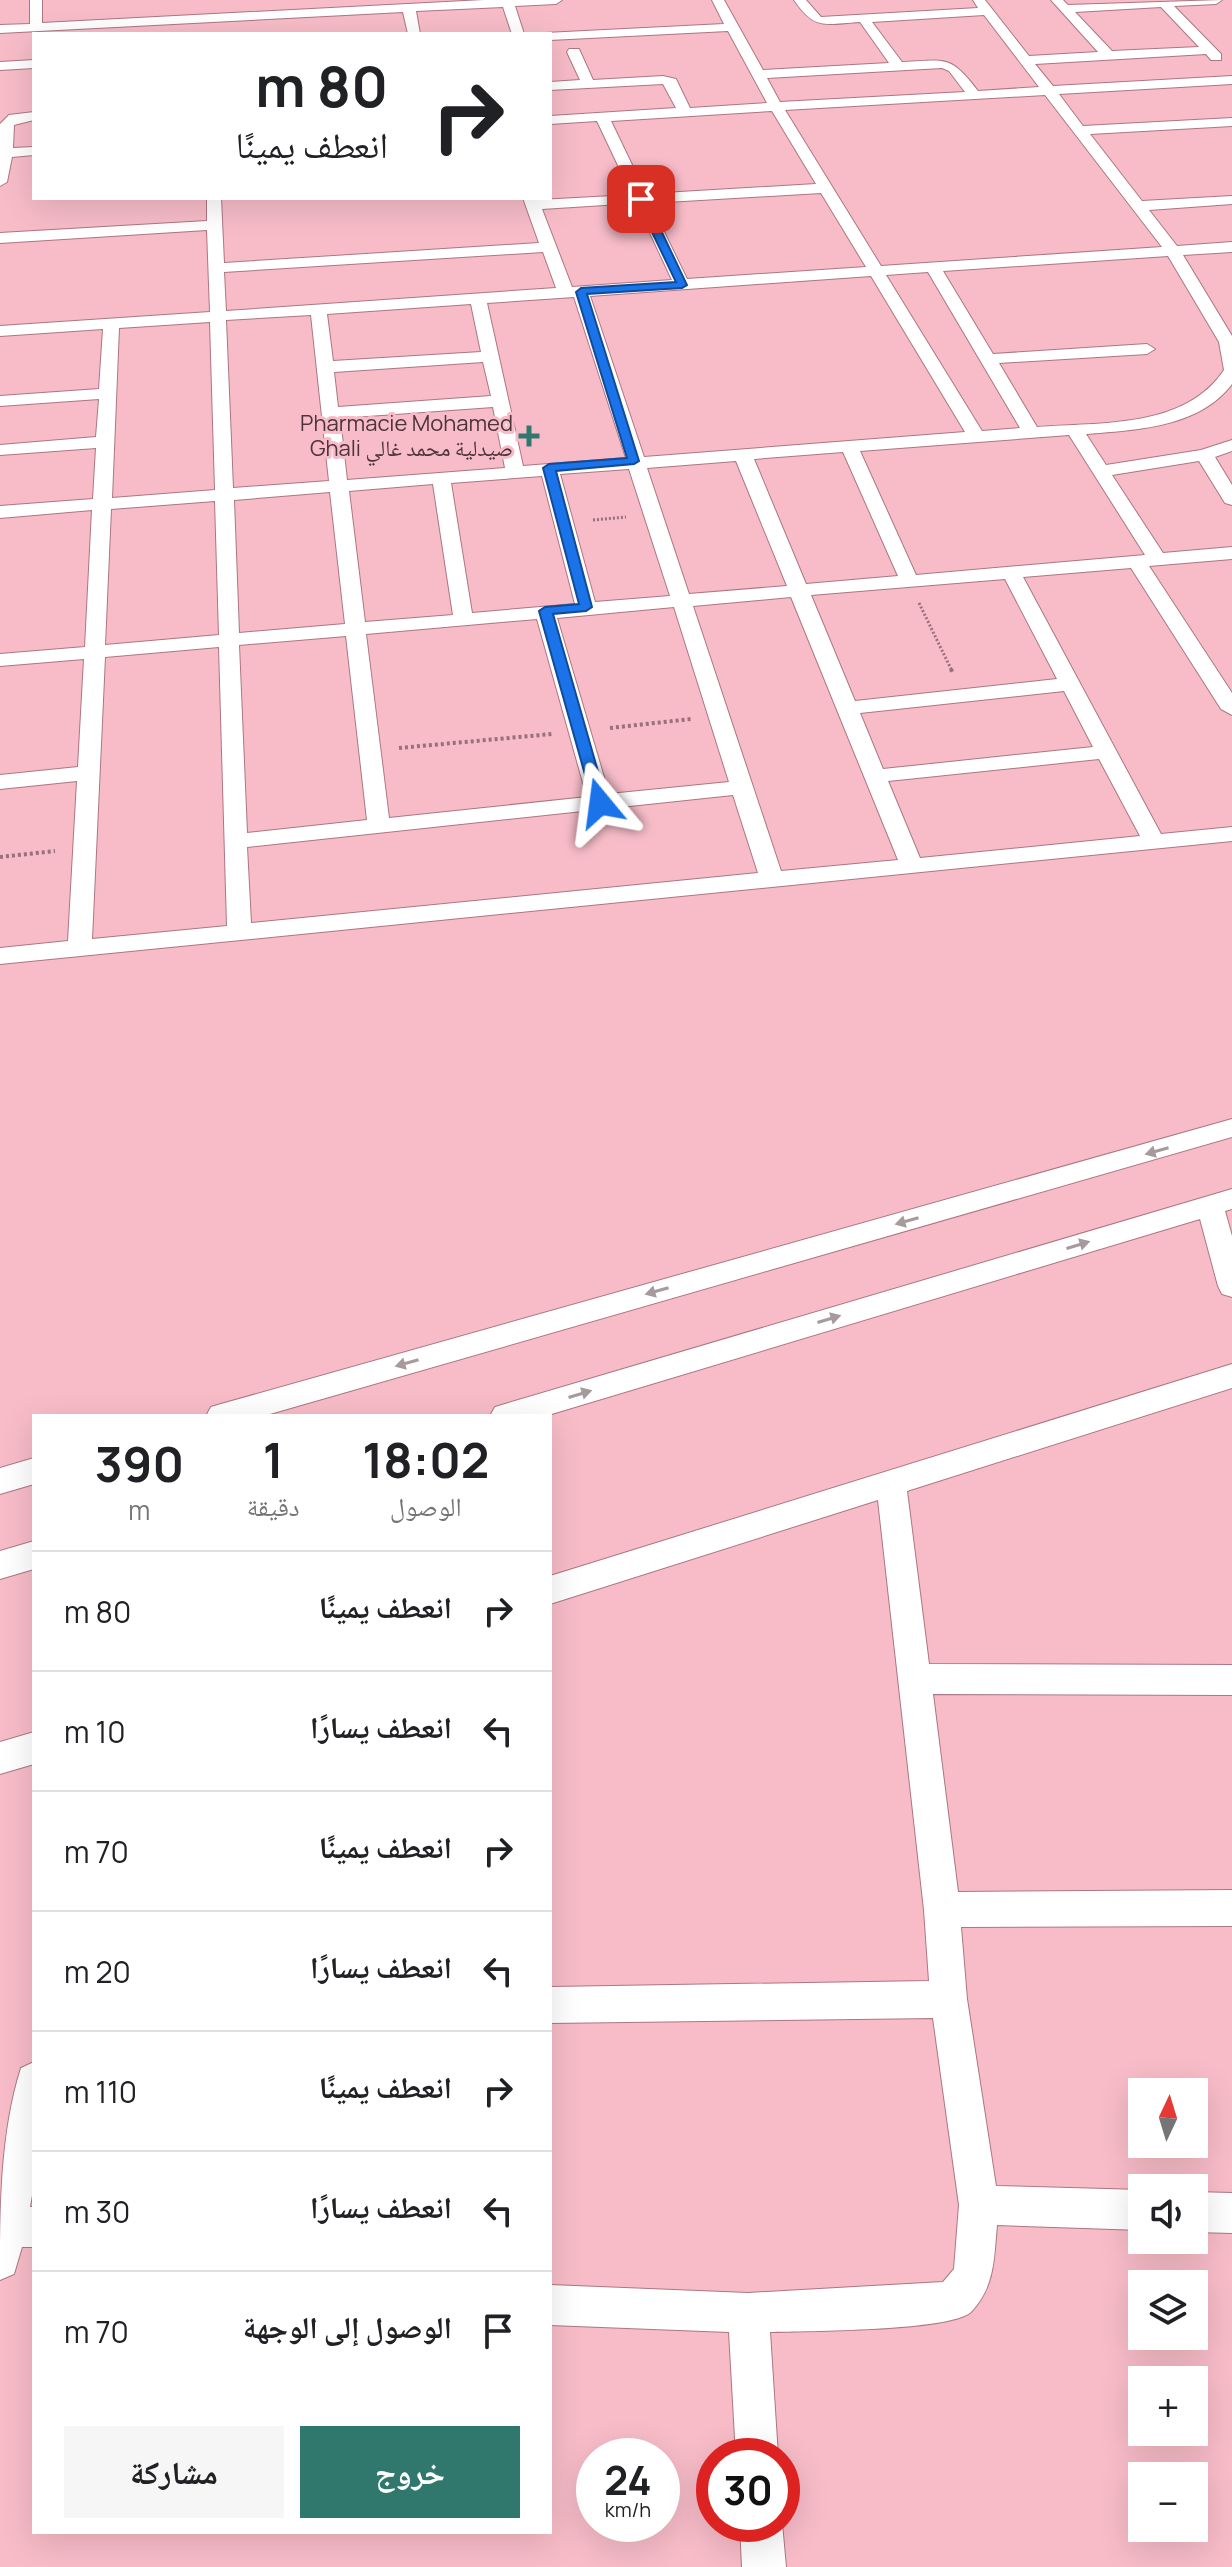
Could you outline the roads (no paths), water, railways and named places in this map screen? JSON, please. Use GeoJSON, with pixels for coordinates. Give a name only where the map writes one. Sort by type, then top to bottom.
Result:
{"type":"FeatureCollection","features":[{"type":"Feature","properties":{"kind":"street"},"geometry":{"type":"LineString","coordinates":[[36,0],[36,27]]}},
{"type":"Feature","properties":{"kind":"street"},"geometry":{"type":"LineString","coordinates":[[216,0],[218,18]]}},
{"type":"Feature","properties":{"kind":"street"},"geometry":{"type":"LineString","coordinates":[[718,0],[776,107],[977,437]]}},
{"type":"Feature","properties":{"kind":"street"},"geometry":{"type":"LineString","coordinates":[[0,512],[634,461],[1075,431],[1163,419],[1191,410],[1211,399],[1224,386],[1232,370],[1227,342],[1172,250],[984,6],[819,21],[812,17],[800,0]]}},
{"type":"Feature","properties":{"kind":"street"},"geometry":{"type":"LineString","coordinates":[[1061,4],[1216,0]]}},
{"type":"Feature","properties":{"kind":"street"},"geometry":{"type":"LineString","coordinates":[[0,29],[103,18],[123,28],[200,19],[533,1],[627,40],[735,27]]}},
{"type":"Feature","properties":{"kind":"street"},"geometry":{"type":"LineString","coordinates":[[508,3],[517,32]]}},
{"type":"Feature","properties":{"kind":"street"},"geometry":{"type":"LineString","coordinates":[[1164,3],[1232,77]]}},
{"type":"Feature","properties":{"kind":"street"},"geometry":{"type":"LineString","coordinates":[[1061,4],[1108,55]]}},
{"type":"Feature","properties":{"kind":"street"},"geometry":{"type":"LineString","coordinates":[[409,8],[414,32]]}},
{"type":"Feature","properties":{"kind":"street"},"geometry":{"type":"LineString","coordinates":[[552,33],[566,14]]}},
{"type":"Feature","properties":{"kind":"street"},"geometry":{"type":"LineString","coordinates":[[200,19],[201,32]]}},
{"type":"Feature","properties":{"kind":"street"},"geometry":{"type":"LineString","coordinates":[[864,19],[898,66]]}},
{"type":"Feature","properties":{"kind":"street"},"geometry":{"type":"LineString","coordinates":[[1028,60],[1209,50]]}},
{"type":"Feature","properties":{"kind":"street"},"geometry":{"type":"LineString","coordinates":[[588,83],[568,52],[590,51]]}},
{"type":"Feature","properties":{"kind":"street"},"geometry":{"type":"LineString","coordinates":[[0,66],[32,64]]}},
{"type":"Feature","properties":{"kind":"street"},"geometry":{"type":"LineString","coordinates":[[759,74],[948,65],[974,95]]}},
{"type":"Feature","properties":{"kind":"street"},"geometry":{"type":"LineString","coordinates":[[552,120],[1232,77]]}},
{"type":"Feature","properties":{"kind":"street"},"geometry":{"type":"LineString","coordinates":[[552,86],[667,80],[685,112]]}},
{"type":"Feature","properties":{"kind":"street"},"geometry":{"type":"LineString","coordinates":[[0,182],[7,124],[14,118],[32,116]]}},
{"type":"Feature","properties":{"kind":"street"},"geometry":{"type":"LineString","coordinates":[[602,117],[682,285]]}},
{"type":"Feature","properties":{"kind":"street"},"geometry":{"type":"LineString","coordinates":[[1081,130],[1232,122]]}},
{"type":"Feature","properties":{"kind":"street"},"geometry":{"type":"LineString","coordinates":[[3,152],[32,151]]}},
{"type":"Feature","properties":{"kind":"street"},"geometry":{"type":"LineString","coordinates":[[772,880],[634,461],[573,292],[547,247],[531,202],[826,188]]}},
{"type":"Feature","properties":{"kind":"street"},"geometry":{"type":"LineString","coordinates":[[214,200],[239,933]]}},
{"type":"Feature","properties":{"kind":"street"},"geometry":{"type":"LineString","coordinates":[[1141,206],[1232,200]]}},
{"type":"Feature","properties":{"kind":"street"},"geometry":{"type":"LineString","coordinates":[[0,238],[215,225]]}},
{"type":"Feature","properties":{"kind":"street"},"geometry":{"type":"LineString","coordinates":[[217,268],[547,247]]}},
{"type":"Feature","properties":{"kind":"street"},"geometry":{"type":"LineString","coordinates":[[0,331],[1232,247]]}},
{"type":"Feature","properties":{"kind":"street"},"geometry":{"type":"LineString","coordinates":[[933,268],[1032,433]]}},
{"type":"Feature","properties":{"kind":"street"},"geometry":{"type":"LineString","coordinates":[[478,298],[515,470]]}},
{"type":"Feature","properties":{"kind":"street"},"geometry":{"type":"LineString","coordinates":[[318,309],[379,826]]}},
{"type":"Feature","properties":{"kind":"street"},"geometry":{"type":"LineString","coordinates":[[80,949],[111,324]]}},
{"type":"Feature","properties":{"kind":"street"},"geometry":{"type":"LineString","coordinates":[[988,359],[1147,349]]}},
{"type":"Feature","properties":{"kind":"street"},"geometry":{"type":"LineString","coordinates":[[326,367],[490,356]]}},
{"type":"Feature","properties":{"kind":"street"},"geometry":{"type":"LineString","coordinates":[[0,401],[109,393]]}},
{"type":"Feature","properties":{"kind":"street"},"geometry":{"type":"LineString","coordinates":[[332,413],[500,401]]}},
{"type":"Feature","properties":{"kind":"street"},"geometry":{"type":"LineString","coordinates":[[1075,431],[1102,471],[1146,560],[1232,709]]}},
{"type":"Feature","properties":{"kind":"street"},"geometry":{"type":"LineString","coordinates":[[0,450],[105,442]]}},
{"type":"Feature","properties":{"kind":"street"},"geometry":{"type":"LineString","coordinates":[[1102,471],[1204,455],[1232,445]]}},
{"type":"Feature","properties":{"kind":"street"},"geometry":{"type":"LineString","coordinates":[[849,446],[909,580]]}},
{"type":"Feature","properties":{"kind":"street"},"geometry":{"type":"LineString","coordinates":[[742,453],[912,866]]}},
{"type":"Feature","properties":{"kind":"street"},"geometry":{"type":"LineString","coordinates":[[1204,455],[1229,490]]}},
{"type":"Feature","properties":{"kind":"street"},"geometry":{"type":"LineString","coordinates":[[549,468],[586,607]]}},
{"type":"Feature","properties":{"kind":"street"},"geometry":{"type":"LineString","coordinates":[[441,476],[463,618]]}},
{"type":"Feature","properties":{"kind":"street"},"geometry":{"type":"LineString","coordinates":[[0,660],[1232,553]]}},
{"type":"Feature","properties":{"kind":"street"},"geometry":{"type":"LineString","coordinates":[[1011,572],[1154,842]]}},
{"type":"Feature","properties":{"kind":"street"},"geometry":{"type":"LineString","coordinates":[[545,611],[600,803]]}},
{"type":"Feature","properties":{"kind":"street"},"geometry":{"type":"LineString","coordinates":[[847,708],[1069,684]]}},
{"type":"Feature","properties":{"kind":"street"},"geometry":{"type":"LineString","coordinates":[[875,776],[1105,752]]}},
{"type":"Feature","properties":{"kind":"street"},"geometry":{"type":"LineString","coordinates":[[0,782],[88,773]]}},
{"type":"Feature","properties":{"kind":"street"},"geometry":{"type":"LineString","coordinates":[[236,841],[742,787]]}},
{"type":"Feature","properties":{"kind":"street"},"geometry":{"type":"LineString","coordinates":[[0,956],[1232,834]]}},
{"type":"Feature","properties":{"kind":"street"},"geometry":{"type":"LineString","coordinates":[[228,1414],[1232,1128]]}},
{"type":"Feature","properties":{"kind":"street"},"geometry":{"type":"LineString","coordinates":[[512,1414],[1221,1202],[1232,1286]]}},
{"type":"Feature","properties":{"kind":"street"},"geometry":{"type":"LineString","coordinates":[[552,1589],[1232,1376]]}},
{"type":"Feature","properties":{"kind":"street"},"geometry":{"type":"LineString","coordinates":[[0,1481],[32,1472]]}},
{"type":"Feature","properties":{"kind":"street"},"geometry":{"type":"LineString","coordinates":[[552,2305],[748,2313],[936,2304],[955,2300],[973,2276],[979,2205],[949,1999],[942,1910],[891,1482]]}},
{"type":"Feature","properties":{"kind":"street"},"geometry":{"type":"LineString","coordinates":[[0,1565],[32,1556]]}},
{"type":"Feature","properties":{"kind":"street"},"geometry":{"type":"LineString","coordinates":[[915,1679],[1232,1680]]}},
{"type":"Feature","properties":{"kind":"street"},"geometry":{"type":"LineString","coordinates":[[0,1758],[32,1749]]}},
{"type":"Feature","properties":{"kind":"street"},"geometry":{"type":"LineString","coordinates":[[942,1910],[1232,1908]]}},
{"type":"Feature","properties":{"kind":"street"},"geometry":{"type":"LineString","coordinates":[[552,2005],[949,1999]]}},
{"type":"Feature","properties":{"kind":"street"},"geometry":{"type":"LineString","coordinates":[[13,2238],[32,2096]]}},
{"type":"Feature","properties":{"kind":"street"},"geometry":{"type":"LineString","coordinates":[[979,2205],[1128,2210]]}},
{"type":"Feature","properties":{"kind":"street"},"geometry":{"type":"LineString","coordinates":[[1208,2212],[1232,2213]]}},
{"type":"Feature","properties":{"kind":"street"},"geometry":{"type":"LineString","coordinates":[[748,2313],[756,2438]]}},
{"type":"Feature","properties":{"kind":"street"},"geometry":{"type":"LineString","coordinates":[[762,2542],[764,2567]]}},
{"type":"Feature","properties":{"kind":"place","name":"Pharmacie Mohamed Ghali صيدلية محمد غالي"},"geometry":{"type":"Point","coordinates":[529,436]}}]}
